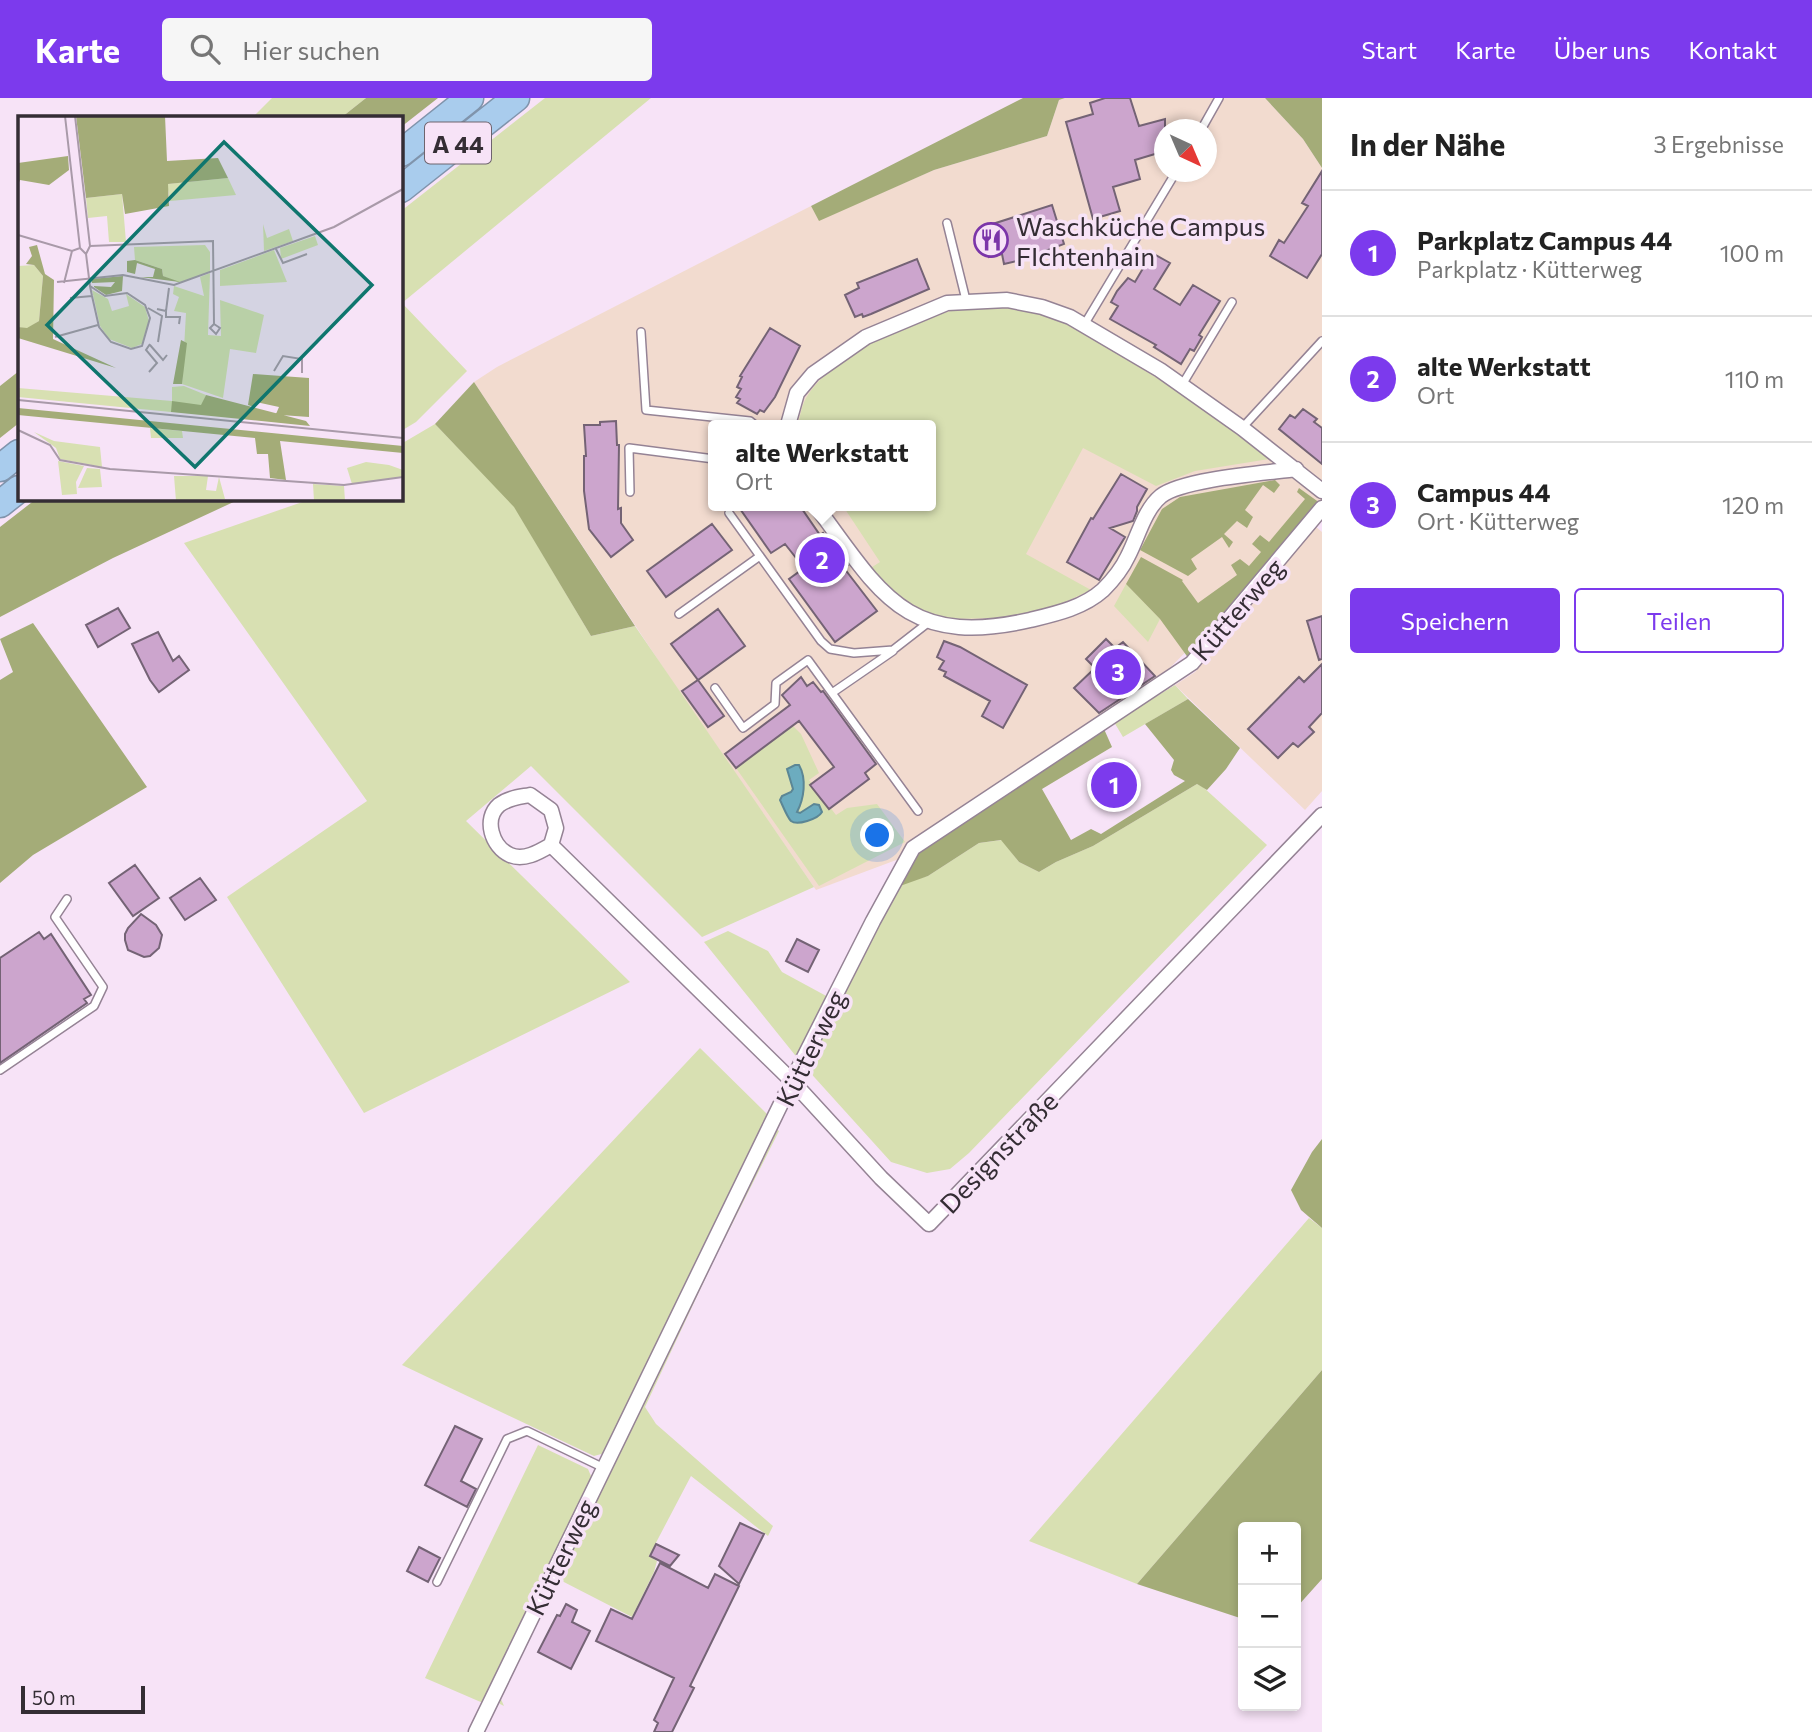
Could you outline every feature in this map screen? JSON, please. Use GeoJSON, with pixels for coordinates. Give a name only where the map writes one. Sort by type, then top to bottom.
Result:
{"type":"FeatureCollection","features":[{"type":"Feature","properties":{"kind":"highway","name":"A 44"},"geometry":{"type":"LineString","coordinates":[[402,152],[470,98]]}},
{"type":"Feature","properties":{"kind":"highway","name":"A 44"},"geometry":{"type":"LineString","coordinates":[[402,188],[516,98]]}},
{"type":"Feature","properties":{"kind":"highway"},"geometry":{"type":"LineString","coordinates":[[0,468],[18,454]]}},
{"type":"Feature","properties":{"kind":"highway"},"geometry":{"type":"LineString","coordinates":[[0,504],[18,490]]}},
{"type":"Feature","properties":{"kind":"street"},"geometry":{"type":"LineString","coordinates":[[789,420],[797,393],[813,374],[866,337],[947,303],[1007,300],[1042,307],[1070,317],[1160,370],[1242,428],[1322,491]]}},
{"type":"Feature","properties":{"kind":"street"},"geometry":{"type":"LineString","coordinates":[[820,511],[875,586],[893,603],[930,622],[958,626],[1014,624],[1056,614],[1082,604],[1100,593],[1115,577],[1127,558],[1144,519],[1160,496],[1182,485],[1296,469]]}},
{"type":"Feature","properties":{"kind":"street","name":"Kütterweg"},"geometry":{"type":"LineString","coordinates":[[476,1732],[792,1081],[913,848],[1192,663],[1322,508]]}},
{"type":"Feature","properties":{"kind":"street"},"geometry":{"type":"LineString","coordinates":[[530,795],[551,810],[556,828],[551,845],[524,857],[510,856],[498,845],[491,833],[492,817],[498,806],[513,798],[530,795]]}},
{"type":"Feature","properties":{"kind":"street","name":"Designstraße"},"geometry":{"type":"LineString","coordinates":[[551,845],[792,1081],[881,1178],[929,1224],[1322,815]]}},
{"type":"Feature","properties":{"kind":"lane"},"geometry":{"type":"LineString","coordinates":[[1207,119],[1219,98]]}},
{"type":"Feature","properties":{"kind":"lane"},"geometry":{"type":"LineString","coordinates":[[1084,325],[1170,182]]}},
{"type":"Feature","properties":{"kind":"lane"},"geometry":{"type":"LineString","coordinates":[[947,223],[966,300]]}},
{"type":"Feature","properties":{"kind":"lane"},"geometry":{"type":"LineString","coordinates":[[1182,385],[1232,302]]}},
{"type":"Feature","properties":{"kind":"lane"},"geometry":{"type":"LineString","coordinates":[[640,332],[646,410],[741,420]]}},
{"type":"Feature","properties":{"kind":"lane"},"geometry":{"type":"LineString","coordinates":[[1242,428],[1322,341]]}},
{"type":"Feature","properties":{"kind":"lane"},"geometry":{"type":"LineString","coordinates":[[630,492],[629,448],[708,458]]}},
{"type":"Feature","properties":{"kind":"lane"},"geometry":{"type":"LineString","coordinates":[[729,513],[821,641],[830,649],[854,653],[894,650]]}},
{"type":"Feature","properties":{"kind":"lane"},"geometry":{"type":"LineString","coordinates":[[679,614],[760,556]]}},
{"type":"Feature","properties":{"kind":"lane"},"geometry":{"type":"LineString","coordinates":[[832,694],[930,622]]}},
{"type":"Feature","properties":{"kind":"lane"},"geometry":{"type":"LineString","coordinates":[[715,688],[743,728],[775,704],[776,683],[808,660],[918,811]]}},
{"type":"Feature","properties":{"kind":"lane"},"geometry":{"type":"LineString","coordinates":[[0,1070],[94,1006],[103,987],[55,918],[67,899]]}},
{"type":"Feature","properties":{"kind":"lane"},"geometry":{"type":"LineString","coordinates":[[437,1581],[507,1440],[527,1431],[604,1468]]}},
{"type":"Feature","properties":{"kind":"shaded area"},"geometry":{"type":"Polygon","coordinates":[[[1065,98],[1265,98],[1303,139],[1322,168],[1322,515],[1121,717],[923,850],[816,890],[678,690],[474,382],[497,367],[811,206],[819,220],[934,170],[1047,136],[1059,100],[1065,98]]]}},
{"type":"Feature","properties":{"kind":"shaded area"},"geometry":{"type":"Polygon","coordinates":[[[1315,526],[1322,532],[1322,791],[1305,810],[1175,685],[1195,672],[1315,526]]]}},
{"type":"Feature","properties":{"kind":"green space"},"geometry":{"type":"Polygon","coordinates":[[[272,98],[366,98],[343,116],[254,116],[272,98]]]}},
{"type":"Feature","properties":{"kind":"green space"},"geometry":{"type":"Polygon","coordinates":[[[366,98],[438,98],[402,126],[402,116],[343,116],[366,98]]]}},
{"type":"Feature","properties":{"kind":"green space"},"geometry":{"type":"Polygon","coordinates":[[[545,98],[651,98],[402,303],[402,210],[545,98]]]}},
{"type":"Feature","properties":{"kind":"green space"},"geometry":{"type":"Polygon","coordinates":[[[1023,98],[1065,98],[1059,100],[1047,136],[934,170],[819,221],[811,206],[1023,98]]]}},
{"type":"Feature","properties":{"kind":"green space"},"geometry":{"type":"Polygon","coordinates":[[[1265,98],[1322,98],[1322,168],[1303,139],[1265,98]]]}},
{"type":"Feature","properties":{"kind":"green space"},"geometry":{"type":"Polygon","coordinates":[[[402,303],[467,371],[416,422],[402,430],[402,303]]]}},
{"type":"Feature","properties":{"kind":"green space"},"geometry":{"type":"Polygon","coordinates":[[[970,307],[1008,307],[1042,314],[1070,325],[1201,405],[1269,452],[1269,459],[1195,471],[1156,486],[1083,448],[1026,554],[1091,590],[1050,609],[1003,618],[946,619],[908,607],[869,569],[880,562],[846,511],[936,511],[936,420],[799,420],[806,398],[821,379],[857,351],[924,319],[970,307]]]}},
{"type":"Feature","properties":{"kind":"green space"},"geometry":{"type":"Polygon","coordinates":[[[18,372],[18,424],[0,438],[0,386],[18,372]]]}},
{"type":"Feature","properties":{"kind":"green space"},"geometry":{"type":"Polygon","coordinates":[[[474,382],[635,626],[591,636],[514,507],[435,424],[474,382]]]}},
{"type":"Feature","properties":{"kind":"green space"},"geometry":{"type":"Polygon","coordinates":[[[435,424],[514,506],[591,636],[635,626],[814,887],[702,937],[531,766],[466,821],[630,982],[364,1113],[227,897],[367,801],[184,543],[308,500],[402,500],[402,443],[435,424]]]}},
{"type":"Feature","properties":{"kind":"green space"},"geometry":{"type":"Polygon","coordinates":[[[1275,480],[1280,485],[1274,493],[1263,485],[1245,510],[1253,517],[1247,528],[1237,521],[1224,534],[1233,542],[1229,548],[1222,537],[1191,559],[1197,569],[1188,576],[1140,550],[1162,509],[1180,497],[1275,480]]]}},
{"type":"Feature","properties":{"kind":"green space"},"geometry":{"type":"Polygon","coordinates":[[[1299,488],[1320,503],[1189,659],[1160,619],[1126,584],[1141,557],[1183,580],[1198,603],[1237,575],[1231,565],[1240,559],[1249,566],[1261,552],[1252,544],[1260,535],[1269,542],[1305,499],[1297,492],[1299,488]]]}},
{"type":"Feature","properties":{"kind":"green space"},"geometry":{"type":"Polygon","coordinates":[[[35,500],[238,500],[113,558],[0,617],[0,527],[35,500]]]}},
{"type":"Feature","properties":{"kind":"green space"},"geometry":{"type":"Polygon","coordinates":[[[1126,584],[1160,619],[1148,642],[1114,606],[1126,584]]]}},
{"type":"Feature","properties":{"kind":"green space"},"geometry":{"type":"Polygon","coordinates":[[[33,623],[147,787],[33,855],[0,883],[0,680],[13,672],[0,639],[33,623]]]}},
{"type":"Feature","properties":{"kind":"green space"},"geometry":{"type":"Polygon","coordinates":[[[1175,685],[1188,699],[1123,737],[1114,722],[1175,685]]]}},
{"type":"Feature","properties":{"kind":"green space"},"geometry":{"type":"Polygon","coordinates":[[[1188,699],[1240,748],[1207,790],[1197,784],[1093,846],[1039,872],[1019,862],[1001,840],[979,843],[928,876],[900,886],[916,852],[1104,729],[1112,747],[1042,789],[1071,840],[1091,829],[1101,834],[1185,781],[1174,775],[1171,770],[1174,760],[1145,724],[1188,699]]]}},
{"type":"Feature","properties":{"kind":"green space"},"geometry":{"type":"Polygon","coordinates":[[[793,726],[801,734],[819,773],[809,780],[836,815],[847,808],[877,804],[905,842],[819,886],[736,768],[793,726]]]}},
{"type":"Feature","properties":{"kind":"green space"},"geometry":{"type":"Polygon","coordinates":[[[1197,784],[1267,845],[969,1153],[950,1169],[927,1173],[891,1162],[806,1068],[897,884],[928,876],[979,843],[1002,840],[1019,862],[1039,872],[1093,846],[1197,784]]]}},
{"type":"Feature","properties":{"kind":"green space"},"geometry":{"type":"Polygon","coordinates":[[[728,931],[768,951],[782,972],[830,998],[799,1060],[704,942],[728,931]]]}},
{"type":"Feature","properties":{"kind":"green space"},"geometry":{"type":"Polygon","coordinates":[[[700,1048],[768,1115],[605,1453],[594,1456],[402,1365],[700,1048]]]}},
{"type":"Feature","properties":{"kind":"green space"},"geometry":{"type":"Polygon","coordinates":[[[775,1128],[779,1131],[715,1258],[645,1407],[656,1424],[773,1526],[768,1536],[691,1476],[649,1556],[657,1561],[654,1572],[632,1617],[558,1579],[500,1697],[504,1706],[498,1698],[775,1128]]]}},
{"type":"Feature","properties":{"kind":"green space"},"geometry":{"type":"Polygon","coordinates":[[[1322,1139],[1322,1228],[1301,1210],[1291,1190],[1322,1139]]]}},
{"type":"Feature","properties":{"kind":"green space"},"geometry":{"type":"Polygon","coordinates":[[[1309,1218],[1322,1228],[1322,1370],[1137,1584],[1029,1541],[1309,1218]]]}},
{"type":"Feature","properties":{"kind":"green space"},"geometry":{"type":"Polygon","coordinates":[[[1322,1370],[1322,1579],[1301,1602],[1301,1522],[1238,1522],[1238,1617],[1137,1584],[1322,1370]]]}},
{"type":"Feature","properties":{"kind":"green space"},"geometry":{"type":"Polygon","coordinates":[[[538,1445],[588,1469],[591,1476],[589,1489],[483,1703],[425,1678],[538,1445]]]}},
{"type":"Feature","properties":{"kind":"water"},"geometry":{"type":"Polygon","coordinates":[[[799,765],[804,783],[797,812],[800,813],[814,804],[819,805],[822,812],[812,819],[798,823],[791,821],[780,800],[793,789],[787,769],[799,765]]]}},
{"type":"Feature","properties":{"kind":"building"},"geometry":{"type":"Polygon","coordinates":[[[1105,98],[1130,98],[1139,126],[1154,122],[1154,154],[1135,160],[1140,179],[1113,187],[1120,211],[1093,219],[1066,122],[1093,114],[1090,103],[1105,98]]]}},
{"type":"Feature","properties":{"kind":"building"},"geometry":{"type":"Polygon","coordinates":[[[1322,171],[1322,254],[1307,278],[1270,256],[1279,240],[1284,243],[1308,206],[1302,203],[1322,171]]]}},
{"type":"Feature","properties":{"kind":"building"},"geometry":{"type":"Polygon","coordinates":[[[1052,205],[1064,244],[1045,251],[1046,254],[1004,264],[1002,254],[989,257],[980,228],[1052,205]]]}},
{"type":"Feature","properties":{"kind":"building"},"geometry":{"type":"Polygon","coordinates":[[[1152,253],[1170,263],[1154,289],[1180,305],[1193,285],[1220,301],[1199,335],[1202,337],[1194,351],[1190,349],[1181,364],[1154,347],[1156,345],[1110,319],[1118,306],[1111,302],[1117,291],[1128,278],[1135,282],[1152,253]]]}},
{"type":"Feature","properties":{"kind":"building"},"geometry":{"type":"Polygon","coordinates":[[[917,259],[929,289],[871,314],[855,317],[845,295],[859,288],[857,283],[917,259]]]}},
{"type":"Feature","properties":{"kind":"building"},"geometry":{"type":"Polygon","coordinates":[[[770,328],[800,346],[775,397],[764,412],[760,410],[757,414],[737,403],[740,399],[736,397],[741,389],[737,387],[742,377],[740,376],[770,328]]]}},
{"type":"Feature","properties":{"kind":"building"},"geometry":{"type":"Polygon","coordinates":[[[1303,409],[1317,419],[1314,422],[1322,428],[1322,464],[1279,429],[1290,415],[1295,418],[1303,409]]]}},
{"type":"Feature","properties":{"kind":"building"},"geometry":{"type":"Polygon","coordinates":[[[616,421],[619,445],[618,509],[621,508],[621,523],[633,540],[611,557],[589,529],[584,491],[584,425],[616,421]]]}},
{"type":"Feature","properties":{"kind":"building"},"geometry":{"type":"Polygon","coordinates":[[[1121,474],[1147,489],[1133,521],[1110,528],[1125,537],[1099,580],[1067,562],[1091,518],[1093,519],[1121,474]]]}},
{"type":"Feature","properties":{"kind":"building"},"geometry":{"type":"Polygon","coordinates":[[[742,511],[803,511],[820,535],[823,533],[838,556],[848,565],[844,568],[877,611],[835,642],[789,579],[804,568],[785,544],[771,553],[742,511]]]}},
{"type":"Feature","properties":{"kind":"building"},"geometry":{"type":"Polygon","coordinates":[[[712,524],[732,550],[666,597],[647,571],[712,524]]]}},
{"type":"Feature","properties":{"kind":"building"},"geometry":{"type":"Polygon","coordinates":[[[118,608],[130,628],[98,647],[86,625],[118,608]]]}},
{"type":"Feature","properties":{"kind":"building"},"geometry":{"type":"Polygon","coordinates":[[[718,609],[745,646],[698,680],[671,644],[718,609]]]}},
{"type":"Feature","properties":{"kind":"building"},"geometry":{"type":"Polygon","coordinates":[[[1322,616],[1322,659],[1319,660],[1307,621],[1322,616]]]}},
{"type":"Feature","properties":{"kind":"building"},"geometry":{"type":"Polygon","coordinates":[[[158,632],[173,661],[179,656],[189,670],[159,692],[132,644],[158,632]]]}},
{"type":"Feature","properties":{"kind":"building"},"geometry":{"type":"Polygon","coordinates":[[[1106,639],[1115,648],[1123,642],[1155,676],[1099,713],[1074,688],[1095,668],[1086,659],[1106,639]]]}},
{"type":"Feature","properties":{"kind":"building"},"geometry":{"type":"Polygon","coordinates":[[[944,641],[960,647],[1027,685],[1003,728],[982,716],[990,701],[944,676],[946,672],[939,669],[944,661],[937,657],[944,641]]]}},
{"type":"Feature","properties":{"kind":"building"},"geometry":{"type":"Polygon","coordinates":[[[1322,664],[1322,713],[1309,727],[1314,732],[1298,747],[1293,743],[1278,758],[1248,729],[1299,677],[1304,682],[1322,664]]]}},
{"type":"Feature","properties":{"kind":"building"},"geometry":{"type":"Polygon","coordinates":[[[801,677],[807,686],[813,682],[823,691],[876,764],[865,773],[869,779],[829,809],[810,785],[834,767],[799,721],[736,768],[725,754],[790,705],[782,695],[801,677]]]}},
{"type":"Feature","properties":{"kind":"building"},"geometry":{"type":"Polygon","coordinates":[[[698,680],[724,716],[708,727],[682,691],[698,680]]]}},
{"type":"Feature","properties":{"kind":"building"},"geometry":{"type":"Polygon","coordinates":[[[135,865],[159,898],[133,916],[109,883],[135,865]]]}},
{"type":"Feature","properties":{"kind":"building"},"geometry":{"type":"Polygon","coordinates":[[[200,878],[216,900],[185,920],[170,898],[200,878]]]}},
{"type":"Feature","properties":{"kind":"building"},"geometry":{"type":"Polygon","coordinates":[[[141,914],[156,925],[162,935],[159,948],[150,956],[144,957],[128,950],[125,940],[128,928],[141,914]]]}},
{"type":"Feature","properties":{"kind":"building"},"geometry":{"type":"Polygon","coordinates":[[[39,932],[44,939],[51,934],[91,995],[84,999],[87,1003],[0,1063],[0,958],[39,932]]]}},
{"type":"Feature","properties":{"kind":"building"},"geometry":{"type":"Polygon","coordinates":[[[797,939],[819,950],[808,972],[786,961],[797,939]]]}},
{"type":"Feature","properties":{"kind":"building"},"geometry":{"type":"Polygon","coordinates":[[[455,1426],[482,1439],[461,1481],[476,1489],[467,1507],[425,1485],[455,1426]]]}},
{"type":"Feature","properties":{"kind":"building"},"geometry":{"type":"Polygon","coordinates":[[[740,1523],[764,1534],[739,1584],[719,1566],[740,1523]]]}},
{"type":"Feature","properties":{"kind":"building"},"geometry":{"type":"Polygon","coordinates":[[[656,1544],[679,1555],[670,1566],[650,1556],[656,1544]]]}},
{"type":"Feature","properties":{"kind":"building"},"geometry":{"type":"Polygon","coordinates":[[[419,1547],[440,1558],[428,1582],[407,1571],[419,1547]]]}},
{"type":"Feature","properties":{"kind":"building"},"geometry":{"type":"Polygon","coordinates":[[[660,1563],[708,1588],[715,1574],[739,1586],[690,1686],[694,1688],[672,1732],[654,1732],[658,1723],[654,1720],[674,1678],[596,1641],[611,1609],[632,1619],[660,1563]]]}},
{"type":"Feature","properties":{"kind":"building"},"geometry":{"type":"Polygon","coordinates":[[[566,1604],[577,1610],[572,1622],[590,1631],[571,1669],[538,1652],[557,1615],[560,1616],[566,1604]]]}},
{"type":"Feature","properties":{"kind":"place","name":"Waschküche Campus FIchtenhain"},"geometry":{"type":"Point","coordinates":[991,240]}},
{"type":"Feature","properties":{"kind":"place","name":"alte Werkstatt"},"geometry":{"type":"Point","coordinates":[822,560]}},
{"type":"Feature","properties":{"kind":"place","name":"Campus 44"},"geometry":{"type":"Point","coordinates":[1118,672]}},
{"type":"Feature","properties":{"kind":"place","name":"Parkplatz Campus 44"},"geometry":{"type":"Point","coordinates":[1114,785]}}]}
